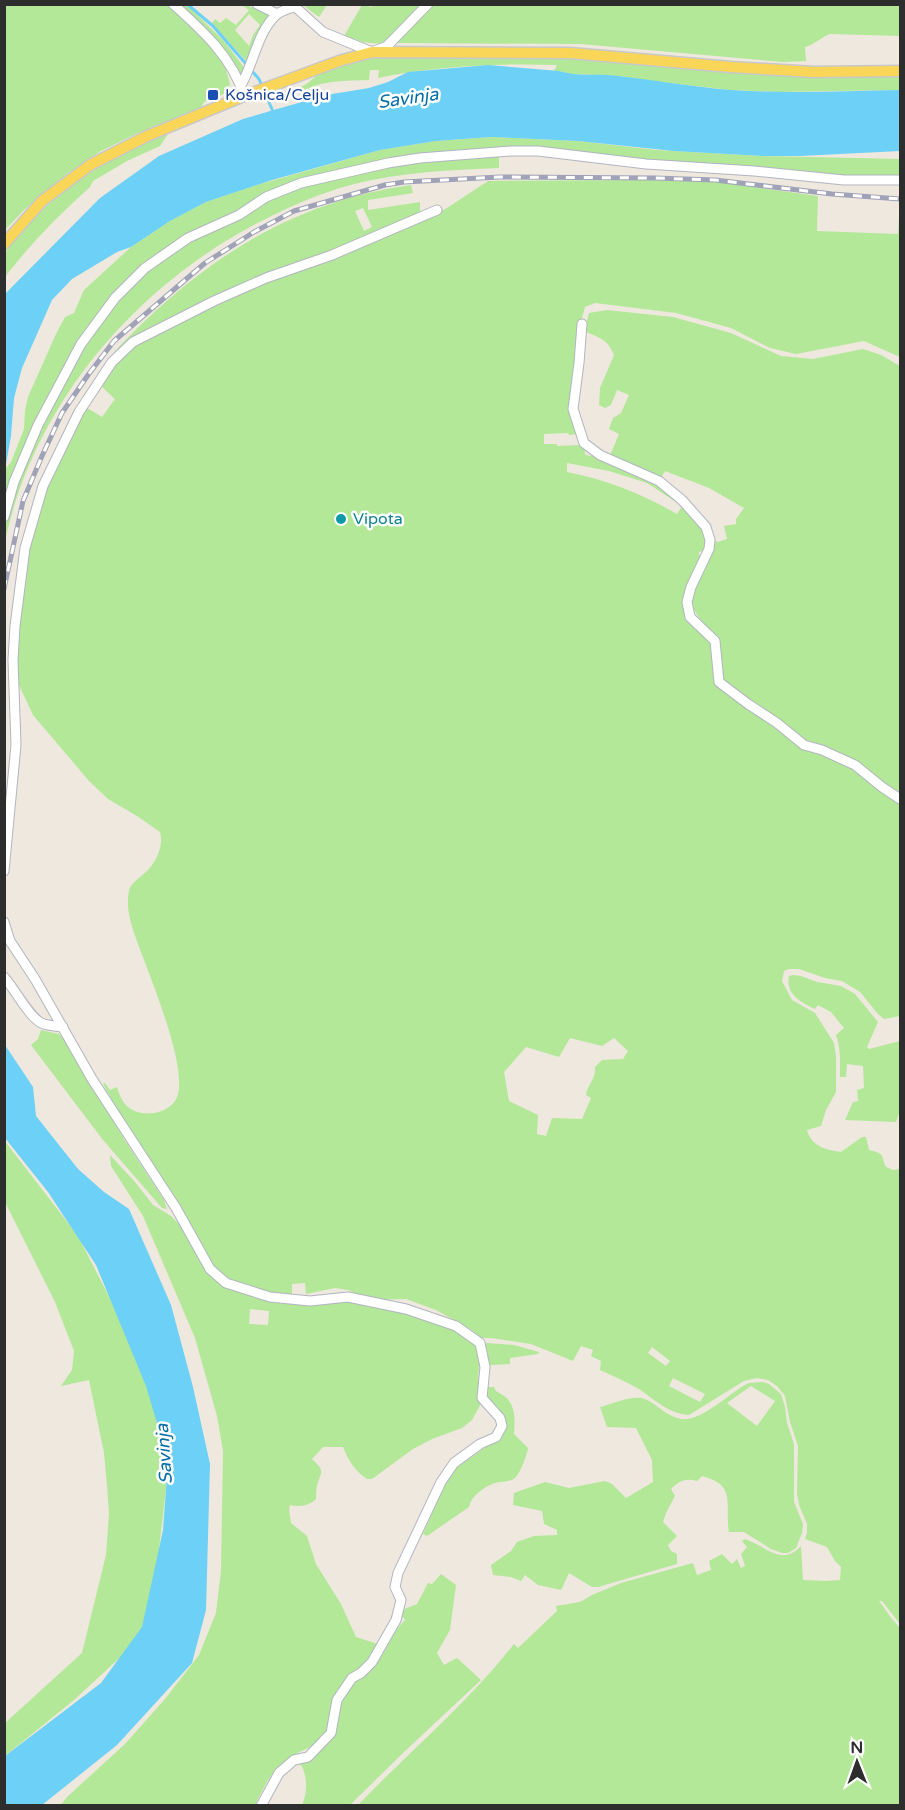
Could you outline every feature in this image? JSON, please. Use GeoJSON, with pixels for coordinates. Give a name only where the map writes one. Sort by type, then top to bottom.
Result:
{"type":"FeatureCollection","features":[{"type":"Feature","properties":{"kind":"main road"},"geometry":{"type":"LineString","coordinates":[[4,244],[42,201],[90,165],[147,136],[244,96],[339,60],[372,52],[570,53],[802,71],[900,71]]}},
{"type":"Feature","properties":{"kind":"street"},"geometry":{"type":"LineString","coordinates":[[173,4],[204,32],[219,51],[241,85],[244,96]]}},
{"type":"Feature","properties":{"kind":"street"},"geometry":{"type":"LineString","coordinates":[[257,4],[277,14]]}},
{"type":"Feature","properties":{"kind":"street"},"geometry":{"type":"LineString","coordinates":[[241,85],[264,31],[277,14],[293,6],[324,32],[372,52],[387,46],[428,4]]}},
{"type":"Feature","properties":{"kind":"street"},"geometry":{"type":"LineString","coordinates":[[4,517],[14,482],[38,425],[81,344],[115,298],[145,268],[189,238],[239,214],[266,197],[301,183],[388,163],[511,150],[646,164],[844,180],[900,180]]}},
{"type":"Feature","properties":{"kind":"street"},"geometry":{"type":"LineString","coordinates":[[4,871],[16,745],[13,660],[15,626],[25,548],[44,486],[79,412],[112,362],[133,342],[214,301],[266,278],[332,255],[437,210]]}},
{"type":"Feature","properties":{"kind":"street"},"geometry":{"type":"LineString","coordinates":[[582,324],[573,409],[584,443],[600,455],[659,481],[682,500],[706,527],[710,540],[709,549],[691,587],[687,602],[690,616],[715,641],[719,682],[804,745],[822,750],[855,765],[900,799]]}},
{"type":"Feature","properties":{"kind":"street"},"geometry":{"type":"LineString","coordinates":[[4,922],[10,941],[35,979],[92,1079],[176,1208],[210,1269],[226,1283],[270,1297],[310,1301],[348,1297],[406,1309],[456,1326],[480,1343],[485,1367],[482,1398],[500,1418],[502,1426],[496,1437],[480,1444],[454,1463],[441,1482],[398,1573],[395,1587],[401,1600],[396,1620],[372,1662],[361,1673],[351,1678],[337,1700],[331,1733],[308,1757],[294,1760],[279,1773],[261,1806]]}},
{"type":"Feature","properties":{"kind":"street"},"geometry":{"type":"LineString","coordinates":[[4,977],[14,988],[28,1011],[42,1024],[63,1027]]}},
{"type":"Feature","properties":{"kind":"green space"},"geometry":{"type":"Polygon","coordinates":[[[374,4],[425,5],[383,44],[355,39],[354,42],[344,36],[362,5],[372,7],[374,4]]]}},
{"type":"Feature","properties":{"kind":"green space"},"geometry":{"type":"Polygon","coordinates":[[[5,5],[170,5],[205,36],[225,66],[230,84],[226,93],[204,102],[200,109],[138,133],[101,151],[68,173],[24,210],[5,230],[5,5]]]}},
{"type":"Feature","properties":{"kind":"green space"},"geometry":{"type":"Polygon","coordinates":[[[179,5],[190,8],[224,41],[246,70],[243,74],[239,74],[219,45],[179,5]]]}},
{"type":"Feature","properties":{"kind":"green space"},"geometry":{"type":"Polygon","coordinates":[[[242,5],[272,14],[256,35],[248,63],[212,23],[215,19],[220,23],[226,18],[236,25],[249,10],[242,5]],[[249,14],[235,30],[249,46],[260,25],[249,14]]]}},
{"type":"Feature","properties":{"kind":"green space"},"geometry":{"type":"Polygon","coordinates":[[[303,5],[327,5],[319,17],[303,5]]]}},
{"type":"Feature","properties":{"kind":"green space"},"geometry":{"type":"Polygon","coordinates":[[[431,5],[900,5],[900,36],[830,34],[805,47],[806,61],[783,62],[580,44],[393,43],[431,5]]]}},
{"type":"Feature","properties":{"kind":"green space"},"geometry":{"type":"Polygon","coordinates":[[[369,57],[567,57],[780,76],[900,75],[900,90],[777,92],[730,90],[618,76],[570,74],[554,71],[557,65],[535,64],[445,68],[378,78],[379,70],[370,70],[369,80],[326,83],[303,91],[301,87],[330,68],[369,57]]]}},
{"type":"Feature","properties":{"kind":"green space"},"geometry":{"type":"Polygon","coordinates":[[[168,134],[160,146],[127,161],[93,181],[90,187],[35,241],[5,277],[4,256],[8,248],[53,200],[70,186],[108,162],[168,134]]]}},
{"type":"Feature","properties":{"kind":"green space"},"geometry":{"type":"Polygon","coordinates":[[[491,137],[578,141],[657,150],[763,156],[900,159],[900,178],[585,156],[454,152],[281,187],[134,273],[79,343],[5,510],[5,469],[11,462],[24,429],[28,397],[56,334],[65,317],[74,313],[84,290],[131,247],[170,221],[206,202],[250,187],[380,150],[436,141],[491,137]]]}},
{"type":"Feature","properties":{"kind":"green space"},"geometry":{"type":"Polygon","coordinates":[[[499,154],[499,168],[408,174],[354,184],[320,195],[286,209],[236,235],[189,266],[145,302],[106,343],[72,387],[43,435],[21,487],[5,541],[5,524],[22,466],[74,358],[118,297],[167,255],[288,191],[386,166],[499,154]]]}},
{"type":"Feature","properties":{"kind":"green space"},"geometry":{"type":"Polygon","coordinates":[[[488,181],[717,182],[818,196],[817,231],[898,234],[900,217],[900,357],[864,341],[796,354],[770,348],[731,328],[676,313],[595,303],[585,307],[580,325],[572,407],[573,420],[579,434],[544,434],[544,444],[579,445],[589,456],[594,455],[654,480],[678,498],[703,524],[708,532],[709,542],[705,550],[699,552],[702,561],[689,589],[689,606],[694,617],[714,642],[719,686],[723,688],[718,645],[696,613],[691,600],[691,592],[714,540],[718,542],[727,539],[724,526],[736,524],[736,519],[744,508],[709,488],[665,471],[660,480],[656,478],[658,475],[655,473],[652,476],[609,458],[619,434],[609,429],[613,418],[621,413],[629,395],[617,390],[611,405],[605,408],[599,405],[600,388],[614,355],[605,342],[584,331],[589,313],[607,310],[673,317],[731,333],[781,356],[813,359],[863,349],[881,355],[900,366],[900,1016],[884,1019],[860,992],[842,981],[799,969],[789,969],[784,971],[782,981],[792,1000],[815,1013],[834,1043],[836,1092],[826,1110],[821,1126],[807,1130],[812,1140],[820,1146],[841,1152],[862,1137],[866,1137],[869,1150],[881,1155],[886,1167],[893,1170],[900,1169],[900,1624],[882,1601],[879,1601],[900,1628],[900,1805],[358,1805],[458,1707],[514,1644],[518,1648],[557,1611],[556,1606],[580,1602],[621,1583],[693,1563],[697,1575],[711,1570],[709,1561],[722,1554],[732,1564],[737,1559],[741,1568],[745,1566],[741,1554],[747,1547],[742,1541],[745,1539],[780,1555],[794,1552],[801,1546],[803,1580],[840,1580],[841,1567],[827,1547],[805,1539],[807,1524],[797,1493],[798,1446],[785,1396],[768,1380],[757,1378],[744,1381],[689,1415],[682,1414],[669,1409],[625,1381],[600,1370],[601,1361],[591,1356],[593,1350],[581,1346],[573,1361],[531,1344],[479,1338],[472,1330],[436,1310],[406,1299],[372,1300],[348,1290],[335,1288],[306,1294],[305,1283],[292,1284],[292,1296],[276,1296],[237,1284],[216,1270],[180,1207],[129,1131],[103,1084],[105,1083],[110,1090],[117,1087],[122,1100],[134,1111],[149,1113],[164,1110],[175,1101],[179,1080],[172,1041],[132,928],[128,905],[130,887],[148,870],[157,857],[161,842],[160,832],[108,799],[89,781],[33,715],[18,683],[18,625],[23,577],[40,506],[60,454],[87,408],[102,417],[115,399],[100,385],[111,367],[125,351],[141,339],[253,285],[335,257],[374,238],[421,221],[447,208],[488,181]],[[567,463],[567,472],[624,488],[677,514],[682,506],[647,483],[609,471],[567,463]],[[570,1038],[559,1057],[526,1047],[504,1072],[509,1101],[538,1115],[537,1134],[546,1136],[552,1118],[582,1119],[591,1098],[586,1095],[595,1067],[602,1060],[623,1059],[628,1051],[614,1038],[602,1046],[570,1038]],[[652,1347],[648,1353],[666,1366],[670,1361],[652,1347]],[[673,1378],[669,1386],[700,1402],[705,1394],[673,1378]]]}},
{"type":"Feature","properties":{"kind":"green space"},"geometry":{"type":"Polygon","coordinates":[[[411,185],[413,193],[368,200],[368,210],[420,202],[420,215],[330,254],[257,279],[115,354],[114,352],[146,320],[179,291],[248,241],[325,206],[367,193],[411,185]],[[363,208],[355,211],[364,231],[372,227],[363,208]]]}},
{"type":"Feature","properties":{"kind":"green space"},"geometry":{"type":"Polygon","coordinates":[[[789,976],[841,986],[855,994],[878,1022],[867,1047],[869,1049],[900,1041],[900,1110],[896,1122],[845,1120],[853,1102],[858,1101],[857,1090],[864,1088],[863,1066],[847,1064],[846,1077],[840,1077],[836,1035],[844,1028],[831,1012],[818,1005],[815,1009],[795,997],[788,982],[789,976]]]}},
{"type":"Feature","properties":{"kind":"green space"},"geometry":{"type":"Polygon","coordinates":[[[41,1030],[59,1034],[66,1042],[124,1139],[164,1200],[167,1209],[162,1208],[103,1140],[31,1045],[38,1039],[41,1030]]]}},
{"type":"Feature","properties":{"kind":"green space"},"geometry":{"type":"Polygon","coordinates":[[[4,1140],[78,1236],[128,1334],[144,1370],[166,1458],[167,1480],[156,1575],[141,1632],[128,1650],[74,1700],[5,1756],[5,1723],[82,1653],[106,1555],[109,1514],[104,1453],[89,1380],[61,1386],[72,1370],[74,1351],[55,1302],[5,1202],[4,1140]]]}},
{"type":"Feature","properties":{"kind":"green space"},"geometry":{"type":"Polygon","coordinates":[[[110,1155],[153,1205],[171,1216],[181,1226],[225,1285],[245,1294],[283,1304],[323,1297],[406,1306],[445,1323],[476,1344],[483,1365],[479,1366],[478,1381],[481,1383],[483,1400],[472,1420],[462,1428],[413,1449],[372,1479],[367,1479],[355,1469],[343,1447],[323,1447],[312,1459],[321,1470],[316,1499],[304,1505],[290,1505],[291,1523],[307,1536],[316,1564],[341,1604],[356,1637],[381,1645],[342,1688],[325,1735],[317,1743],[291,1757],[276,1769],[255,1805],[60,1806],[125,1744],[165,1699],[199,1655],[216,1613],[221,1571],[223,1451],[217,1416],[195,1338],[143,1216],[111,1166],[110,1155]],[[250,1309],[249,1324],[268,1325],[269,1311],[250,1309]]]}},
{"type":"Feature","properties":{"kind":"green space"},"geometry":{"type":"Polygon","coordinates":[[[484,1344],[514,1345],[539,1352],[510,1358],[510,1364],[490,1365],[484,1344]]]}},
{"type":"Feature","properties":{"kind":"green space"},"geometry":{"type":"Polygon","coordinates":[[[749,1383],[769,1384],[781,1394],[785,1407],[787,1423],[794,1444],[794,1502],[803,1524],[796,1548],[788,1553],[782,1553],[771,1549],[744,1532],[729,1532],[725,1491],[721,1485],[702,1476],[697,1481],[683,1481],[671,1489],[675,1496],[663,1522],[677,1536],[668,1545],[671,1551],[677,1554],[677,1564],[598,1587],[592,1587],[569,1573],[561,1590],[538,1585],[525,1575],[521,1581],[511,1577],[493,1575],[491,1565],[511,1551],[517,1542],[534,1536],[557,1535],[557,1530],[544,1524],[542,1511],[513,1505],[514,1493],[545,1482],[569,1488],[605,1481],[612,1484],[626,1498],[653,1482],[652,1460],[636,1428],[607,1427],[600,1407],[626,1399],[641,1398],[674,1417],[687,1419],[701,1415],[749,1383]],[[751,1386],[727,1403],[757,1426],[775,1401],[751,1386]]]}},
{"type":"Feature","properties":{"kind":"green space"},"geometry":{"type":"Polygon","coordinates":[[[487,1387],[494,1387],[511,1403],[514,1434],[528,1448],[523,1464],[515,1478],[485,1488],[475,1496],[469,1507],[427,1536],[423,1534],[431,1516],[435,1496],[453,1470],[493,1442],[502,1415],[490,1400],[487,1387]]]}},
{"type":"Feature","properties":{"kind":"green space"},"geometry":{"type":"Polygon","coordinates":[[[441,1574],[456,1585],[450,1630],[437,1653],[444,1665],[457,1658],[481,1680],[350,1805],[302,1805],[306,1782],[304,1771],[298,1761],[327,1745],[335,1730],[340,1704],[346,1692],[380,1658],[396,1630],[405,1620],[403,1617],[400,1619],[402,1610],[417,1604],[428,1583],[432,1584],[441,1574]]]}},
{"type":"Feature","properties":{"kind":"water","name":"Savinja"},"geometry":{"type":"Polygon","coordinates":[[[488,65],[573,74],[611,75],[731,90],[794,92],[900,90],[900,151],[763,156],[674,151],[578,141],[491,137],[436,141],[380,150],[272,180],[206,202],[72,279],[52,300],[22,368],[14,398],[5,470],[5,294],[100,198],[159,156],[243,119],[326,95],[369,88],[408,72],[488,65]]]}},
{"type":"Feature","properties":{"kind":"water","name":"Savinja"},"geometry":{"type":"Polygon","coordinates":[[[5,1045],[33,1087],[36,1116],[78,1169],[104,1192],[129,1209],[171,1305],[193,1387],[210,1464],[206,1610],[192,1663],[117,1745],[42,1805],[5,1805],[5,1756],[101,1683],[142,1627],[163,1530],[167,1476],[157,1423],[146,1386],[96,1265],[48,1192],[5,1138],[5,1045]]]}},
{"type":"Feature","properties":{"kind":"waterway"},"geometry":{"type":"LineString","coordinates":[[187,4],[213,26],[247,65]]}},
{"type":"Feature","properties":{"kind":"waterway"},"geometry":{"type":"LineString","coordinates":[[251,70],[259,79],[274,114]]}},
{"type":"Feature","properties":{"kind":"railway"},"geometry":{"type":"LineString","coordinates":[[4,589],[23,501],[42,456],[62,413],[114,341],[205,263],[254,232],[294,211],[385,185],[500,177],[715,180],[832,194],[900,199]]}},
{"type":"Feature","properties":{"kind":"place","name":"Košnica/Celju"},"geometry":{"type":"Point","coordinates":[213,95]}},
{"type":"Feature","properties":{"kind":"place","name":"Vipota"},"geometry":{"type":"Point","coordinates":[341,519]}}]}
